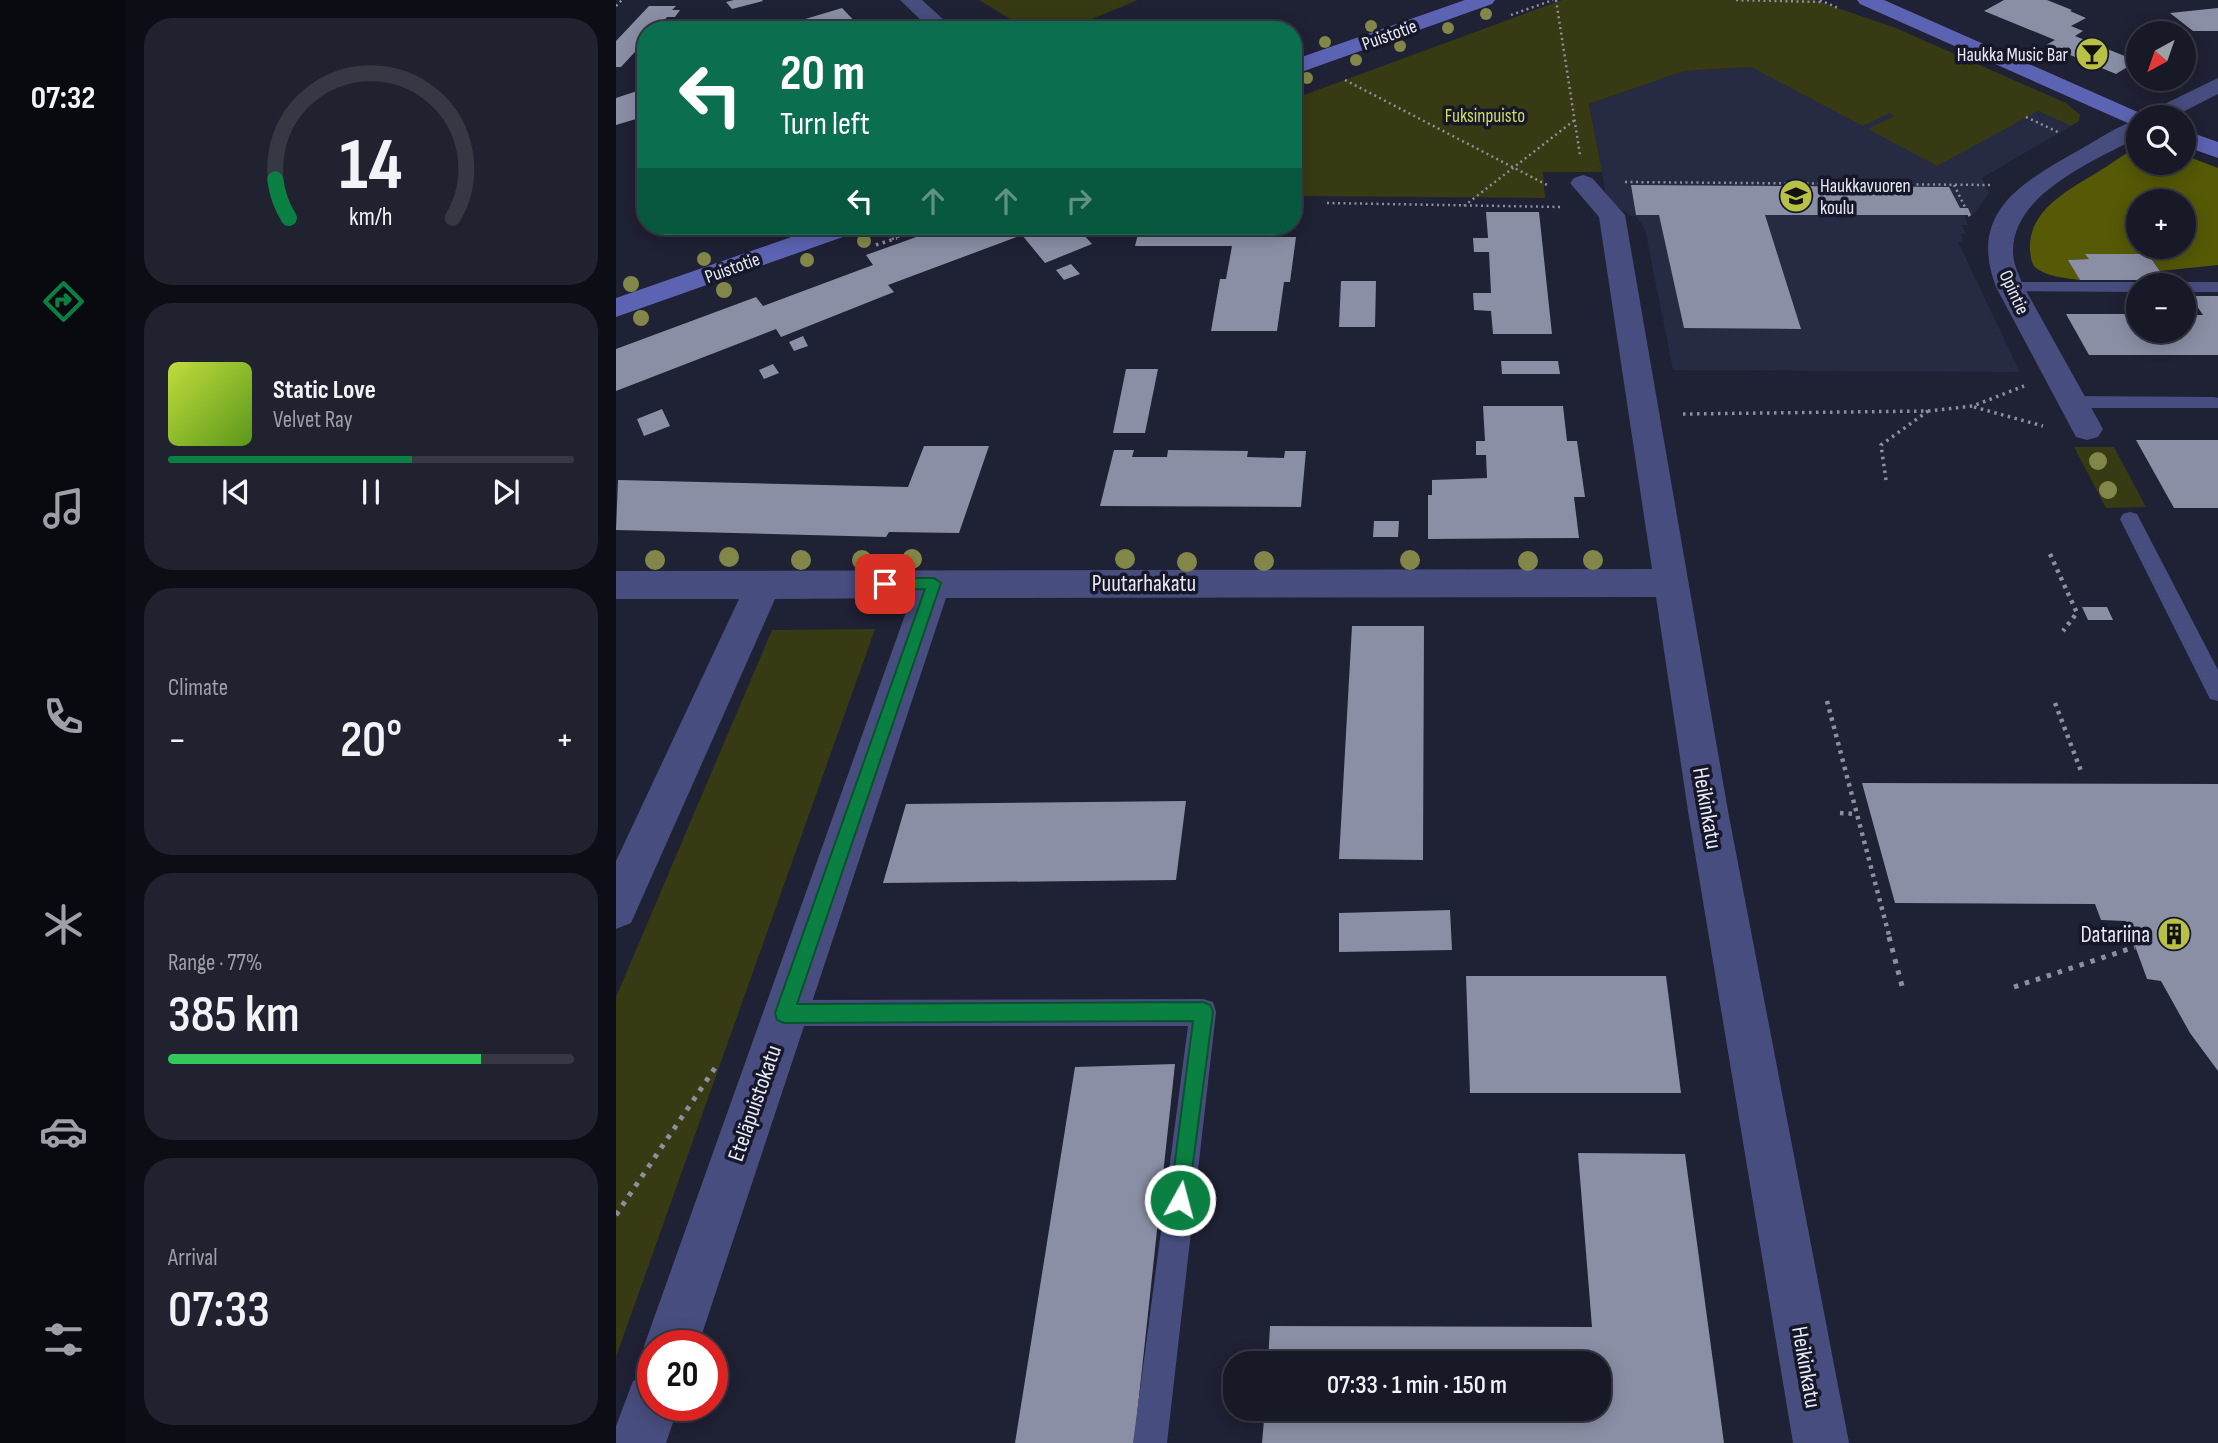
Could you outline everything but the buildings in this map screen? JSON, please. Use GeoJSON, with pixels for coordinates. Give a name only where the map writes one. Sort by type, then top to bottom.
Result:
{"type":"FeatureCollection","features":[{"type":"Feature","properties":{"kind":"main road","name":"Puistotie"},"geometry":{"type":"LineString","coordinates":[[1302,65],[1485,0]]}},
{"type":"Feature","properties":{"kind":"main road"},"geometry":{"type":"LineString","coordinates":[[1867,0],[2126,114]]}},
{"type":"Feature","properties":{"kind":"main road"},"geometry":{"type":"LineString","coordinates":[[2196,142],[2218,151]]}},
{"type":"Feature","properties":{"kind":"main road","name":"Puistotie"},"geometry":{"type":"LineString","coordinates":[[616,308],[823,235]]}},
{"type":"Feature","properties":{"kind":"street"},"geometry":{"type":"LineString","coordinates":[[910,0],[934,21]]}},
{"type":"Feature","properties":{"kind":"street"},"geometry":{"type":"LineString","coordinates":[[2179,105],[2218,85]]}},
{"type":"Feature","properties":{"kind":"street","name":"Opintie"},"geometry":{"type":"LineString","coordinates":[[2087,429],[2010,287],[2001,264],[1999,247],[2011,213],[2021,200],[2126,134]]}},
{"type":"Feature","properties":{"kind":"street","name":"Heikinkatu"},"geometry":{"type":"LineString","coordinates":[[1577,191],[1612,215],[1708,811],[1821,1443]]}},
{"type":"Feature","properties":{"kind":"street","name":"Eteläpuistokatu"},"geometry":{"type":"LineString","coordinates":[[676,1330],[934,583]]}},
{"type":"Feature","properties":{"kind":"street","name":"Puutarhakatu"},"geometry":{"type":"LineString","coordinates":[[616,585],[1672,583]]}},
{"type":"Feature","properties":{"kind":"street"},"geometry":{"type":"LineString","coordinates":[[616,908],[763,586]]}},
{"type":"Feature","properties":{"kind":"street"},"geometry":{"type":"LineString","coordinates":[[638,1443],[646,1421]]}},
{"type":"Feature","properties":{"kind":"lane"},"geometry":{"type":"LineString","coordinates":[[2010,287],[2126,287]]}},
{"type":"Feature","properties":{"kind":"lane"},"geometry":{"type":"LineString","coordinates":[[2196,287],[2218,287]]}},
{"type":"Feature","properties":{"kind":"lane"},"geometry":{"type":"LineString","coordinates":[[2067,392],[2214,402]]}},
{"type":"Feature","properties":{"kind":"lane"},"geometry":{"type":"LineString","coordinates":[[2130,519],[2218,692]]}},
{"type":"Feature","properties":{"kind":"lane"},"geometry":{"type":"LineString","coordinates":[[784,1013],[1203,1012],[1150,1443]]}},
{"type":"Feature","properties":{"kind":"path"},"geometry":{"type":"LineString","coordinates":[[616,6],[622,0]]}},
{"type":"Feature","properties":{"kind":"path"},"geometry":{"type":"LineString","coordinates":[[1556,0],[1576,118],[1577,191]]}},
{"type":"Feature","properties":{"kind":"path"},"geometry":{"type":"LineString","coordinates":[[1736,0],[1824,2]]}},
{"type":"Feature","properties":{"kind":"path"},"geometry":{"type":"LineString","coordinates":[[1338,77],[1513,167],[1577,191]]}},
{"type":"Feature","properties":{"kind":"path"},"geometry":{"type":"LineString","coordinates":[[2026,117],[2051,129]]}},
{"type":"Feature","properties":{"kind":"path"},"geometry":{"type":"LineString","coordinates":[[1464,206],[1576,118]]}},
{"type":"Feature","properties":{"kind":"path"},"geometry":{"type":"LineString","coordinates":[[1954,185],[1969,215]]}},
{"type":"Feature","properties":{"kind":"path"},"geometry":{"type":"LineString","coordinates":[[1327,203],[1464,206],[1577,191],[1993,185]]}},
{"type":"Feature","properties":{"kind":"path"},"geometry":{"type":"LineString","coordinates":[[1675,414],[1928,411],[1973,406],[2034,382],[2067,392]]}},
{"type":"Feature","properties":{"kind":"path"},"geometry":{"type":"LineString","coordinates":[[1973,406],[2058,429],[2087,429]]}},
{"type":"Feature","properties":{"kind":"path"},"geometry":{"type":"LineString","coordinates":[[1886,480],[1881,445],[1928,411]]}},
{"type":"Feature","properties":{"kind":"path"},"geometry":{"type":"LineString","coordinates":[[2050,554],[2077,613],[2063,631]]}},
{"type":"Feature","properties":{"kind":"path"},"geometry":{"type":"LineString","coordinates":[[1827,701],[1902,986]]}},
{"type":"Feature","properties":{"kind":"path"},"geometry":{"type":"LineString","coordinates":[[2055,703],[2081,771]]}},
{"type":"Feature","properties":{"kind":"path"},"geometry":{"type":"LineString","coordinates":[[1840,813],[1856,814]]}},
{"type":"Feature","properties":{"kind":"path"},"geometry":{"type":"LineString","coordinates":[[2014,987],[2135,947]]}},
{"type":"Feature","properties":{"kind":"path"},"geometry":{"type":"LineString","coordinates":[[616,1215],[723,1057]]}},
{"type":"Feature","properties":{"kind":"shaded area","name":"Haukkavuoren koulu"},"geometry":{"type":"Polygon","coordinates":[[[1844,18],[2071,126],[1982,178],[1989,193],[1973,215],[1964,215],[1968,225],[1962,225],[1966,234],[1960,234],[1964,242],[1958,242],[2020,372],[1673,370],[1645,229],[1636,216],[1631,216],[1607,200],[1589,104],[1684,71],[1749,67],[1844,18]]]}},
{"type":"Feature","properties":{"kind":"shaded area"},"geometry":{"type":"Polygon","coordinates":[[[2126,154],[2126,175],[2196,175],[2196,160],[2218,168],[2218,265],[2160,271],[2152,259],[2196,259],[2196,189],[2126,189],[2126,254],[2086,254],[2089,259],[2069,260],[2080,280],[2050,275],[2034,266],[2030,251],[2031,236],[2043,212],[2065,193],[2126,154]]]}},
{"type":"Feature","properties":{"kind":"green space"},"geometry":{"type":"Polygon","coordinates":[[[979,0],[1138,0],[1087,21],[1013,21],[979,0]]]}},
{"type":"Feature","properties":{"kind":"green space","name":"Fuksinpuisto"},"geometry":{"type":"Polygon","coordinates":[[[1562,0],[1814,0],[1896,28],[2066,103],[2080,115],[2079,121],[2071,126],[2038,111],[1937,166],[1868,129],[1894,116],[1890,113],[1863,126],[1751,67],[1684,71],[1589,104],[1602,172],[1543,172],[1545,198],[1302,196],[1302,96],[1562,0]]]}},
{"type":"Feature","properties":{"kind":"green space"},"geometry":{"type":"Polygon","coordinates":[[[2074,447],[2114,447],[2146,507],[2106,508],[2074,447]]]}},
{"type":"Feature","properties":{"kind":"green space"},"geometry":{"type":"Polygon","coordinates":[[[875,629],[616,1357],[616,997],[772,630],[875,629]]]}},
{"type":"Feature","properties":{"kind":"place","name":"Haukka Music Bar"},"geometry":{"type":"Point","coordinates":[2092,54]}},
{"type":"Feature","properties":{"kind":"place","name":"Haukkavuoren koulu"},"geometry":{"type":"Point","coordinates":[1796,196]}},
{"type":"Feature","properties":{"kind":"place","name":"Datariina"},"geometry":{"type":"Point","coordinates":[2174,934]}},
{"type":"Feature","properties":{"kind":"route"},"geometry":{"type":"LineString","coordinates":[[885,584],[934,583],[784,1013],[1203,1012],[1180,1200]]}}]}
